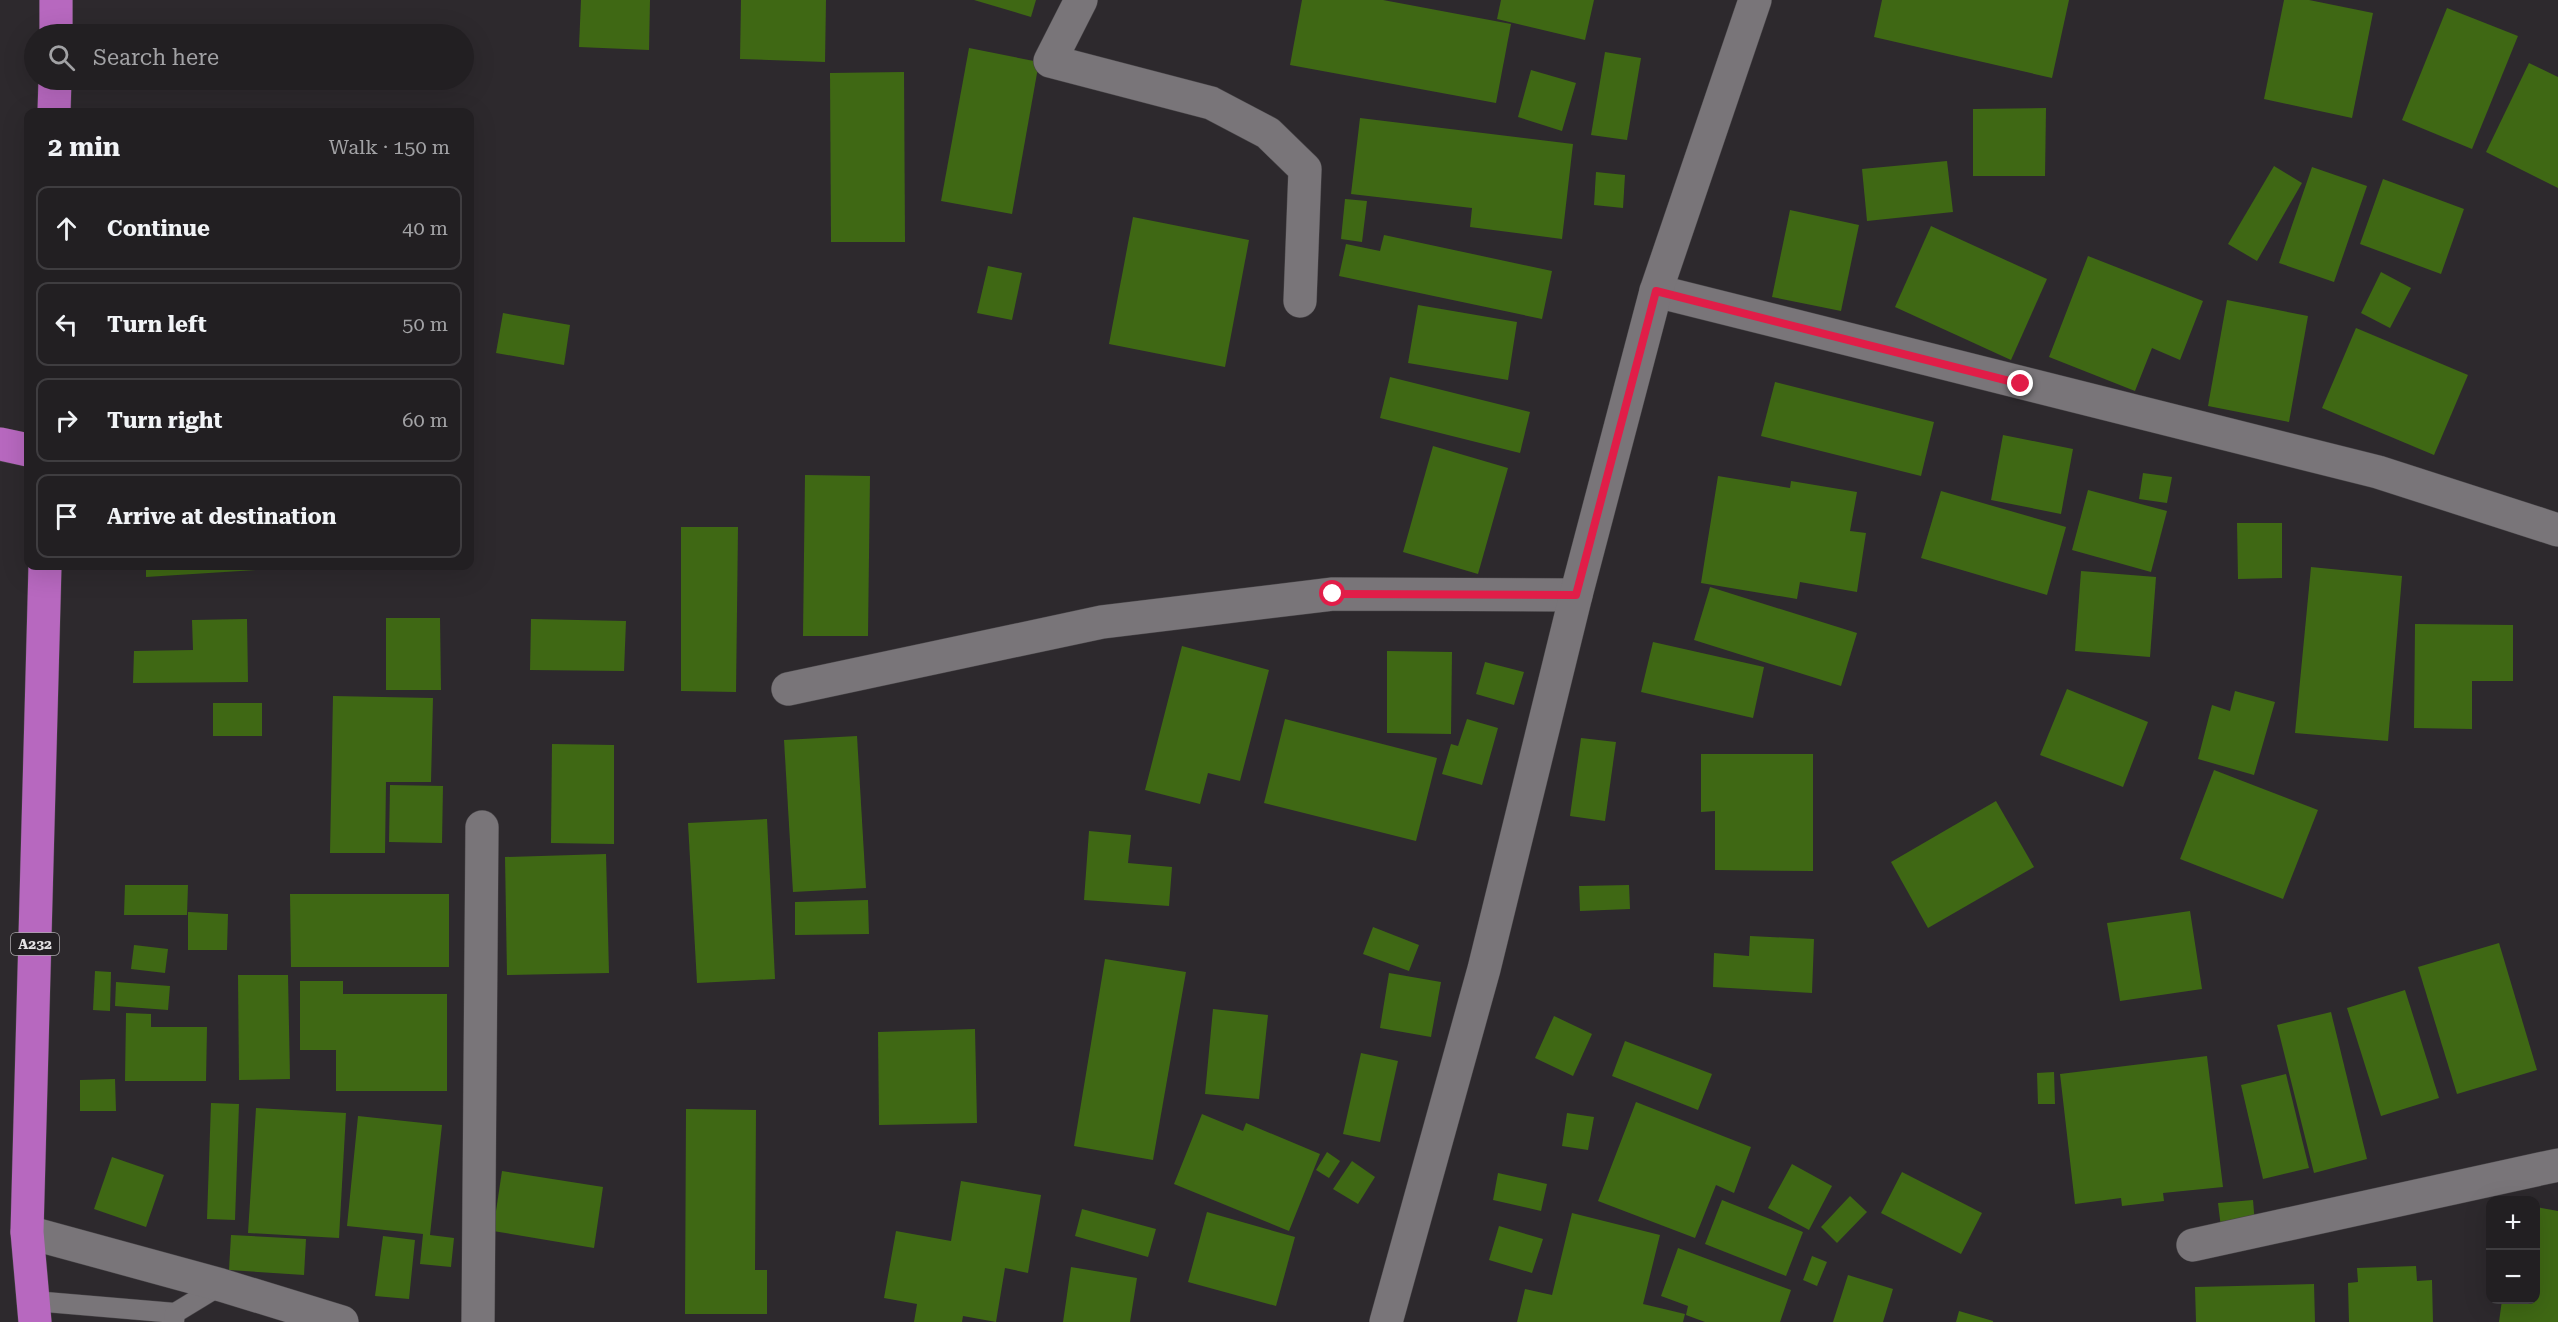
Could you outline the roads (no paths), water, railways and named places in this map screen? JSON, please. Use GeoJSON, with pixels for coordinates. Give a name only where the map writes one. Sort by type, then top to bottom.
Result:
{"type":"FeatureCollection","features":[{"type":"Feature","properties":{"kind":"highway"},"geometry":{"type":"LineString","coordinates":[[56,0],[56,24]]}},
{"type":"Feature","properties":{"kind":"highway"},"geometry":{"type":"LineString","coordinates":[[54,108],[55,90]]}},
{"type":"Feature","properties":{"kind":"highway"},"geometry":{"type":"LineString","coordinates":[[0,444],[24,449]]}},
{"type":"Feature","properties":{"kind":"highway","name":"A232"},"geometry":{"type":"LineString","coordinates":[[34,1312],[27,1232],[45,570]]}},
{"type":"Feature","properties":{"kind":"street"},"geometry":{"type":"LineString","coordinates":[[1081,0],[1050,61],[1211,103],[1268,133],[1305,169],[1300,301]]}},
{"type":"Feature","properties":{"kind":"street"},"geometry":{"type":"LineString","coordinates":[[1386,1322],[1484,969],[1576,595],[1656,291],[1755,0]]}},
{"type":"Feature","properties":{"kind":"street"},"geometry":{"type":"LineString","coordinates":[[1656,291],[2378,472],[2558,530]]}},
{"type":"Feature","properties":{"kind":"street"},"geometry":{"type":"LineString","coordinates":[[788,688],[1102,622],[1333,594],[1576,595]]}},
{"type":"Feature","properties":{"kind":"street"},"geometry":{"type":"LineString","coordinates":[[478,1322],[482,827]]}},
{"type":"Feature","properties":{"kind":"street"},"geometry":{"type":"LineString","coordinates":[[2193,1245],[2558,1165]]}},
{"type":"Feature","properties":{"kind":"street"},"geometry":{"type":"LineString","coordinates":[[27,1232],[221,1285],[342,1322]]}},
{"type":"Feature","properties":{"kind":"lane"},"geometry":{"type":"LineString","coordinates":[[34,1312],[175,1318],[221,1285]]}}]}
